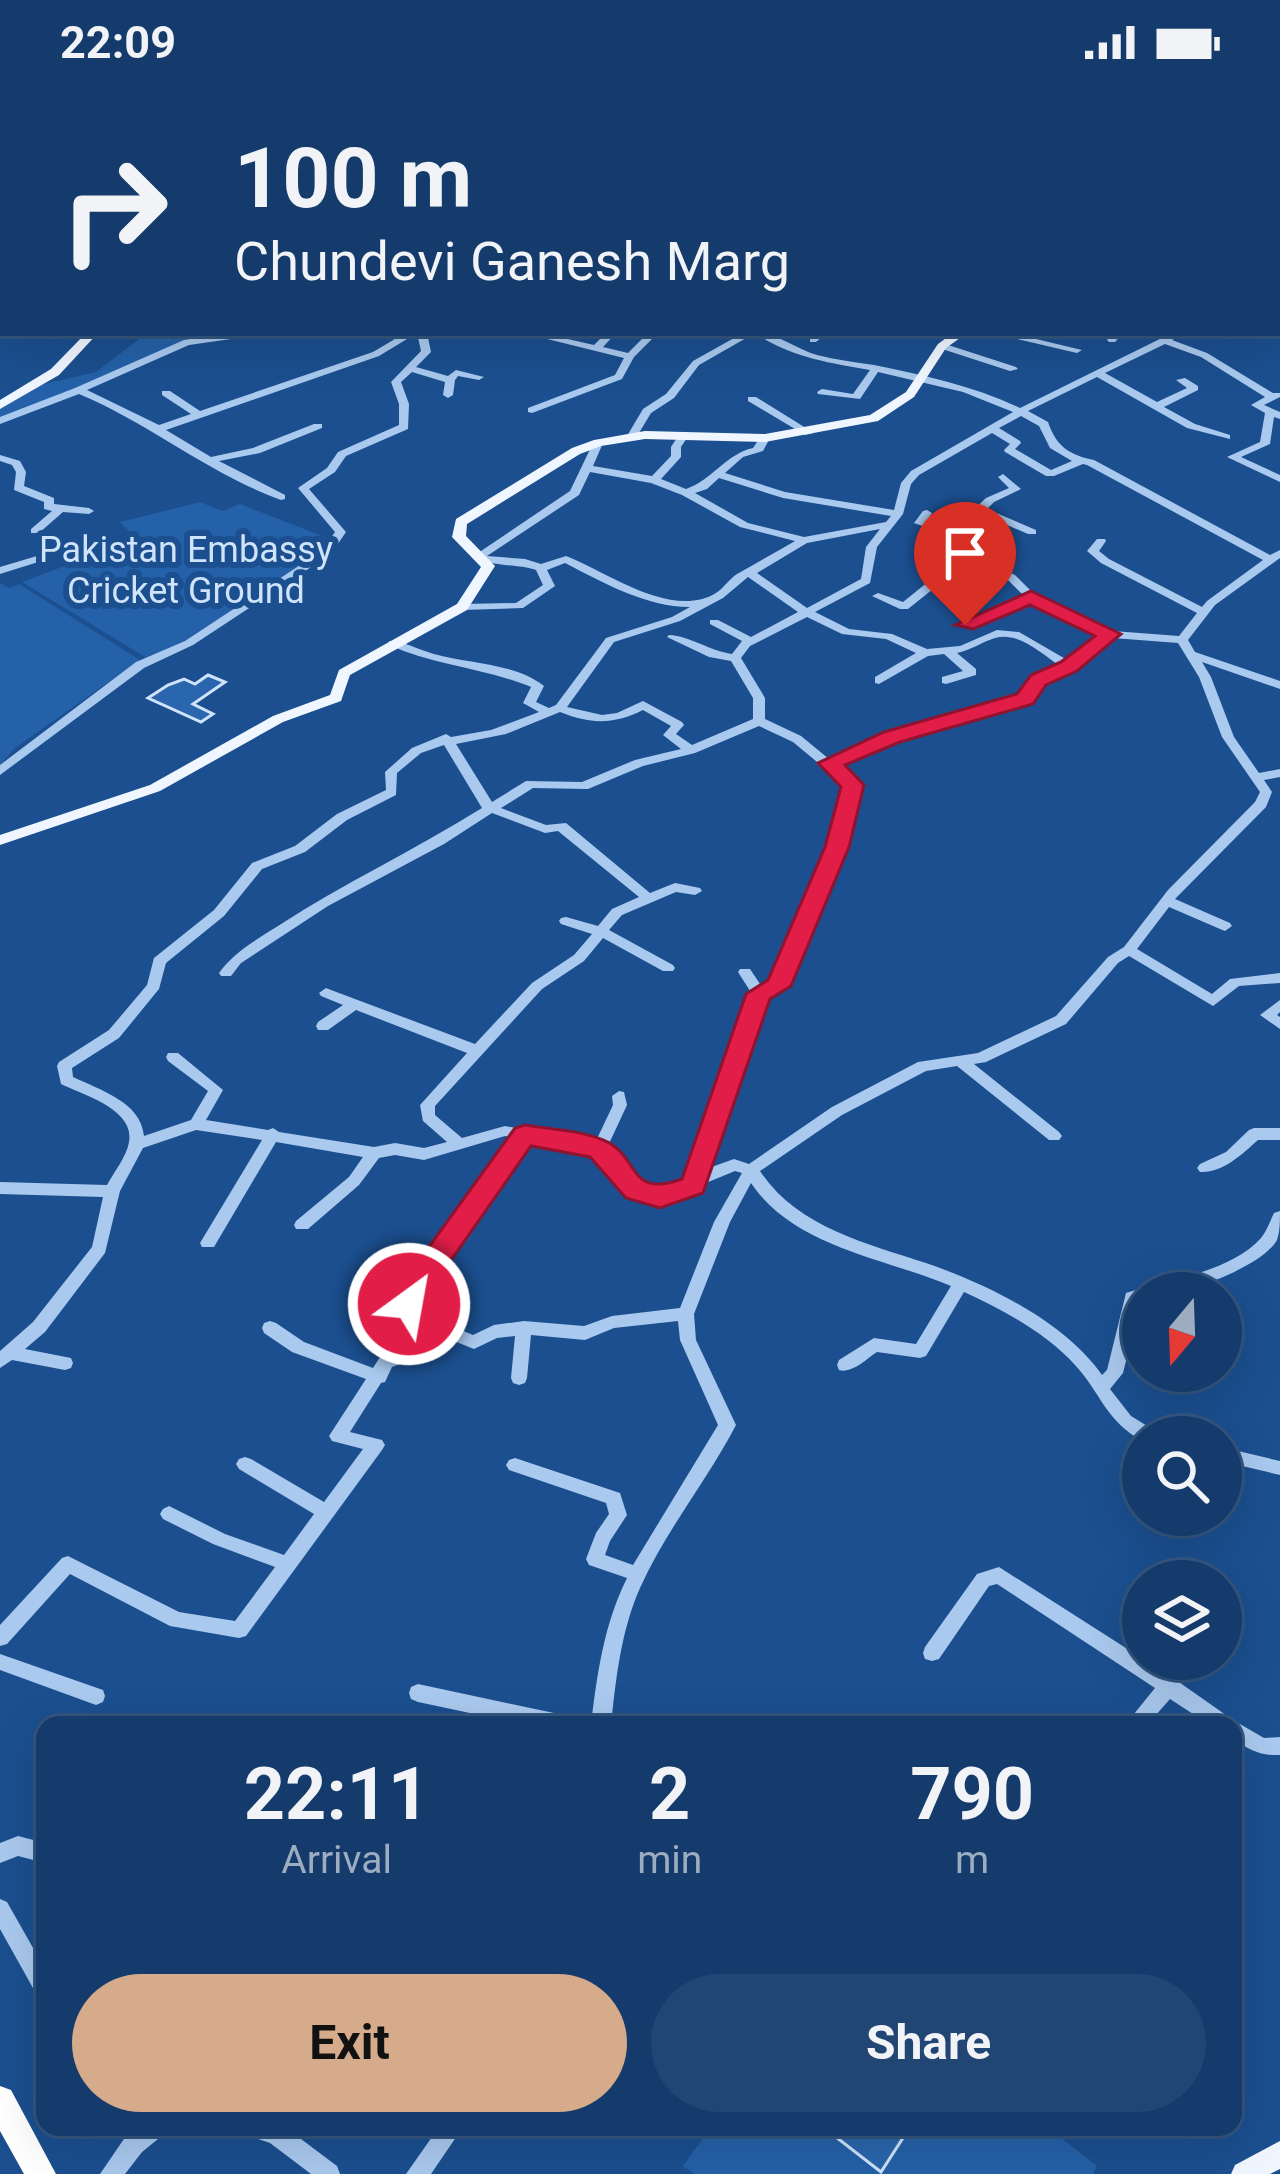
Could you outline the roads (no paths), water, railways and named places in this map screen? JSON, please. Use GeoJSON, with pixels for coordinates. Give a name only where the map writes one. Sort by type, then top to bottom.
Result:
{"type":"FeatureCollection","features":[{"type":"Feature","properties":{"kind":"highway"},"geometry":{"type":"LineString","coordinates":[[0,2101],[40,2174]]}},
{"type":"Feature","properties":{"kind":"main road"},"geometry":{"type":"LineString","coordinates":[[0,405],[55,372],[89,336]]}},
{"type":"Feature","properties":{"kind":"main road"},"geometry":{"type":"LineString","coordinates":[[0,840],[154,788],[278,719],[336,698],[344,673],[462,607],[486,574],[483,557],[459,537],[460,522],[576,451],[632,436],[765,437],[809,433],[874,418],[902,402],[954,336]]}},
{"type":"Feature","properties":{"kind":"main road"},"geometry":{"type":"LineString","coordinates":[[1244,2174],[1280,2154]]}},
{"type":"Feature","properties":{"kind":"street"},"geometry":{"type":"LineString","coordinates":[[0,421],[187,342],[230,336]]}},
{"type":"Feature","properties":{"kind":"street"},"geometry":{"type":"LineString","coordinates":[[158,429],[376,354],[407,336]]}},
{"type":"Feature","properties":{"kind":"street"},"geometry":{"type":"LineString","coordinates":[[0,772],[13,757],[140,665],[189,644],[327,552],[341,532],[303,488],[331,470],[342,454],[404,427],[404,404],[396,382],[426,352],[423,336]]}},
{"type":"Feature","properties":{"kind":"street"},"geometry":{"type":"LineString","coordinates":[[537,336],[630,356]]}},
{"type":"Feature","properties":{"kind":"street"},"geometry":{"type":"LineString","coordinates":[[596,348],[608,336]]}},
{"type":"Feature","properties":{"kind":"street"},"geometry":{"type":"LineString","coordinates":[[532,410],[619,377],[630,356],[650,336]]}},
{"type":"Feature","properties":{"kind":"street"},"geometry":{"type":"LineString","coordinates":[[632,436],[647,411],[670,396],[696,363],[745,336]]}},
{"type":"Feature","properties":{"kind":"street"},"geometry":{"type":"LineString","coordinates":[[766,336],[814,361],[922,378],[1024,412],[1044,424],[1045,435],[1064,454],[1277,555]]}},
{"type":"Feature","properties":{"kind":"street"},"geometry":{"type":"LineString","coordinates":[[1011,336],[1077,350]]}},
{"type":"Feature","properties":{"kind":"street"},"geometry":{"type":"LineString","coordinates":[[674,637],[713,655],[735,658],[804,611],[866,581],[872,547],[898,514],[906,483],[915,472],[1175,336]]}},
{"type":"Feature","properties":{"kind":"street"},"geometry":{"type":"LineString","coordinates":[[1166,341],[1204,355],[1276,395]]}},
{"type":"Feature","properties":{"kind":"street"},"geometry":{"type":"LineString","coordinates":[[942,346],[1013,369]]}},
{"type":"Feature","properties":{"kind":"street"},"geometry":{"type":"LineString","coordinates":[[409,368],[450,380]]}},
{"type":"Feature","properties":{"kind":"street"},"geometry":{"type":"LineString","coordinates":[[821,392],[856,397],[876,368]]}},
{"type":"Feature","properties":{"kind":"street"},"geometry":{"type":"LineString","coordinates":[[448,395],[456,373],[479,376]]}},
{"type":"Feature","properties":{"kind":"street"},"geometry":{"type":"LineString","coordinates":[[1101,375],[1179,420],[1226,437]]}},
{"type":"Feature","properties":{"kind":"street"},"geometry":{"type":"LineString","coordinates":[[1154,406],[1194,388],[1181,380]]}},
{"type":"Feature","properties":{"kind":"street"},"geometry":{"type":"LineString","coordinates":[[79,390],[158,429],[243,481],[281,497]]}},
{"type":"Feature","properties":{"kind":"street"},"geometry":{"type":"LineString","coordinates":[[166,393],[198,414]]}},
{"type":"Feature","properties":{"kind":"street"},"geometry":{"type":"LineString","coordinates":[[1276,395],[1256,405],[1275,415],[1265,444],[1232,458],[1280,479]]}},
{"type":"Feature","properties":{"kind":"street"},"geometry":{"type":"LineString","coordinates":[[752,399],[809,433]]}},
{"type":"Feature","properties":{"kind":"street"},"geometry":{"type":"LineString","coordinates":[[1162,428],[1179,420]]}},
{"type":"Feature","properties":{"kind":"street"},"geometry":{"type":"LineString","coordinates":[[210,460],[256,451],[318,426]]}},
{"type":"Feature","properties":{"kind":"street"},"geometry":{"type":"LineString","coordinates":[[993,429],[1016,443],[1009,450],[1050,474],[1081,461]]}},
{"type":"Feature","properties":{"kind":"street"},"geometry":{"type":"LineString","coordinates":[[654,480],[676,457],[676,446],[684,435]]}},
{"type":"Feature","properties":{"kind":"street"},"geometry":{"type":"LineString","coordinates":[[686,493],[703,488],[740,454],[751,454],[763,446],[765,437]]}},
{"type":"Feature","properties":{"kind":"street"},"geometry":{"type":"LineString","coordinates":[[483,557],[575,493],[598,443]]}},
{"type":"Feature","properties":{"kind":"street"},"geometry":{"type":"LineString","coordinates":[[0,458],[16,463],[21,472],[18,488],[42,494],[50,500],[48,508],[89,511]]}},
{"type":"Feature","properties":{"kind":"street"},"geometry":{"type":"LineString","coordinates":[[587,469],[654,480],[744,525],[804,540]]}},
{"type":"Feature","properties":{"kind":"street"},"geometry":{"type":"LineString","coordinates":[[718,474],[783,495],[898,514]]}},
{"type":"Feature","properties":{"kind":"street"},"geometry":{"type":"LineString","coordinates":[[1003,478],[1016,489],[979,508],[1033,532]]}},
{"type":"Feature","properties":{"kind":"street"},"geometry":{"type":"LineString","coordinates":[[35,531],[59,511]]}},
{"type":"Feature","properties":{"kind":"street"},"geometry":{"type":"LineString","coordinates":[[927,513],[919,523],[951,532],[962,530],[983,511]]}},
{"type":"Feature","properties":{"kind":"street"},"geometry":{"type":"LineString","coordinates":[[4,1357],[38,1327],[99,1249],[112,1191],[137,1144],[136,1126],[122,1108],[66,1080],[64,1066],[114,1034],[154,986],[159,961],[218,913],[257,866],[314,841],[342,817],[392,792],[392,772],[410,752],[446,738],[495,733],[555,710],[610,640],[676,619],[804,540],[885,525]]}},
{"type":"Feature","properties":{"kind":"street"},"geometry":{"type":"LineString","coordinates":[[951,532],[938,543],[1011,577],[1031,597],[1079,623],[1111,634],[1182,640]]}},
{"type":"Feature","properties":{"kind":"street"},"geometry":{"type":"LineString","coordinates":[[1101,541],[1093,551],[1203,612]]}},
{"type":"Feature","properties":{"kind":"street"},"geometry":{"type":"LineString","coordinates":[[878,596],[904,607],[980,547],[997,550]]}},
{"type":"Feature","properties":{"kind":"street"},"geometry":{"type":"LineString","coordinates":[[1182,640],[1231,586],[1277,555]]}},
{"type":"Feature","properties":{"kind":"street"},"geometry":{"type":"LineString","coordinates":[[0,571],[47,556]]}},
{"type":"Feature","properties":{"kind":"street"},"geometry":{"type":"LineString","coordinates":[[483,557],[541,568],[566,559],[660,602],[716,598]]}},
{"type":"Feature","properties":{"kind":"street"},"geometry":{"type":"LineString","coordinates":[[462,607],[509,608],[532,600],[549,586],[541,568]]}},
{"type":"Feature","properties":{"kind":"street"},"geometry":{"type":"LineString","coordinates":[[749,574],[837,630],[889,636],[926,653]]}},
{"type":"Feature","properties":{"kind":"street"},"geometry":{"type":"LineString","coordinates":[[965,625],[1031,597]]}},
{"type":"Feature","properties":{"kind":"street"},"geometry":{"type":"LineString","coordinates":[[713,622],[753,642]]}},
{"type":"Feature","properties":{"kind":"street"},"geometry":{"type":"LineString","coordinates":[[879,680],[926,653],[1007,633],[1019,635],[1069,666]]}},
{"type":"Feature","properties":{"kind":"street"},"geometry":{"type":"LineString","coordinates":[[829,763],[892,737],[1025,699],[1039,680],[1069,666],[1111,634]]}},
{"type":"Feature","properties":{"kind":"street"},"geometry":{"type":"LineString","coordinates":[[602,1716],[610,1646],[637,1574],[689,1498],[727,1425],[688,1340],[686,1314],[722,1222],[751,1170],[837,1111],[923,1066],[961,1062],[1000,1050],[1061,1021],[1261,804],[1266,792],[1228,737],[1205,677],[1182,640]]}},
{"type":"Feature","properties":{"kind":"street"},"geometry":{"type":"LineString","coordinates":[[393,643],[424,659],[498,670],[533,683],[538,686],[529,703],[595,723],[620,718],[643,705],[678,725],[669,735],[691,750]]}},
{"type":"Feature","properties":{"kind":"street"},"geometry":{"type":"LineString","coordinates":[[946,680],[973,672],[947,651]]}},
{"type":"Feature","properties":{"kind":"street"},"geometry":{"type":"LineString","coordinates":[[1190,655],[1280,686]]}},
{"type":"Feature","properties":{"kind":"street"},"geometry":{"type":"LineString","coordinates":[[735,658],[760,698],[759,721]]}},
{"type":"Feature","properties":{"kind":"street"},"geometry":{"type":"LineString","coordinates":[[226,973],[236,960],[323,903],[440,841],[530,784],[584,786],[759,721],[797,739],[853,785],[837,847],[778,986],[759,994],[693,1185]]}},
{"type":"Feature","properties":{"kind":"street"},"geometry":{"type":"LineString","coordinates":[[446,738],[488,807],[545,830],[561,826],[647,897]]}},
{"type":"Feature","properties":{"kind":"street"},"geometry":{"type":"LineString","coordinates":[[1258,777],[1280,773]]}},
{"type":"Feature","properties":{"kind":"street"},"geometry":{"type":"LineString","coordinates":[[1261,804],[1280,808]]}},
{"type":"Feature","properties":{"kind":"street"},"geometry":{"type":"LineString","coordinates":[[460,1144],[428,1117],[427,1105],[537,986],[579,958],[617,912],[675,887],[694,891]]}},
{"type":"Feature","properties":{"kind":"street"},"geometry":{"type":"LineString","coordinates":[[1167,901],[1225,926]]}},
{"type":"Feature","properties":{"kind":"street"},"geometry":{"type":"LineString","coordinates":[[566,921],[602,932],[668,968]]}},
{"type":"Feature","properties":{"kind":"street"},"geometry":{"type":"LineString","coordinates":[[1130,950],[1213,1001],[1235,982],[1280,978]]}},
{"type":"Feature","properties":{"kind":"street"},"geometry":{"type":"LineString","coordinates":[[745,972],[759,994]]}},
{"type":"Feature","properties":{"kind":"street"},"geometry":{"type":"LineString","coordinates":[[326,993],[477,1051]]}},
{"type":"Feature","properties":{"kind":"street"},"geometry":{"type":"LineString","coordinates":[[323,1026],[353,1005]]}},
{"type":"Feature","properties":{"kind":"street"},"geometry":{"type":"LineString","coordinates":[[1280,1005],[1267,1015],[1280,1024]]}},
{"type":"Feature","properties":{"kind":"street"},"geometry":{"type":"LineString","coordinates":[[173,1057],[216,1090],[196,1124]]}},
{"type":"Feature","properties":{"kind":"street"},"geometry":{"type":"LineString","coordinates":[[961,1062],[1054,1136]]}},
{"type":"Feature","properties":{"kind":"street"},"geometry":{"type":"LineString","coordinates":[[598,1149],[620,1105],[619,1096]]}},
{"type":"Feature","properties":{"kind":"street"},"geometry":{"type":"LineString","coordinates":[[137,1144],[196,1124],[374,1154],[395,1149],[424,1154],[497,1132],[598,1149],[636,1191],[660,1198],[734,1165],[751,1170]]}},
{"type":"Feature","properties":{"kind":"street"},"geometry":{"type":"LineString","coordinates":[[208,1244],[273,1134]]}},
{"type":"Feature","properties":{"kind":"street"},"geometry":{"type":"LineString","coordinates":[[1205,1168],[1231,1156],[1254,1134],[1280,1134]]}},
{"type":"Feature","properties":{"kind":"street"},"geometry":{"type":"LineString","coordinates":[[525,1135],[412,1292],[409,1304],[446,1332],[474,1342],[494,1332],[524,1328],[585,1334],[612,1322],[686,1314]]}},
{"type":"Feature","properties":{"kind":"street"},"geometry":{"type":"LineString","coordinates":[[302,1225],[354,1181],[374,1154]]}},
{"type":"Feature","properties":{"kind":"street"},"geometry":{"type":"LineString","coordinates":[[751,1170],[758,1188],[830,1238],[961,1282],[1076,1354],[1122,1422]]}},
{"type":"Feature","properties":{"kind":"street"},"geometry":{"type":"LineString","coordinates":[[0,1188],[112,1191]]}},
{"type":"Feature","properties":{"kind":"street"},"geometry":{"type":"LineString","coordinates":[[1210,1272],[1267,1242],[1280,1217]]}},
{"type":"Feature","properties":{"kind":"street"},"geometry":{"type":"LineString","coordinates":[[845,1365],[874,1345],[920,1351],[961,1282]]}},
{"type":"Feature","properties":{"kind":"street"},"geometry":{"type":"LineString","coordinates":[[0,1638],[68,1564],[176,1620],[239,1630],[376,1444],[338,1436],[386,1362],[416,1351],[439,1323]]}},
{"type":"Feature","properties":{"kind":"street"},"geometry":{"type":"LineString","coordinates":[[270,1328],[298,1347],[379,1377]]}},
{"type":"Feature","properties":{"kind":"street"},"geometry":{"type":"LineString","coordinates":[[519,1378],[524,1328]]}},
{"type":"Feature","properties":{"kind":"street"},"geometry":{"type":"LineString","coordinates":[[1100,1388],[1115,1372],[1122,1341]]}},
{"type":"Feature","properties":{"kind":"street"},"geometry":{"type":"LineString","coordinates":[[4,1357],[65,1363]]}},
{"type":"Feature","properties":{"kind":"street"},"geometry":{"type":"LineString","coordinates":[[1242,1459],[1280,1468]]}},
{"type":"Feature","properties":{"kind":"street"},"geometry":{"type":"LineString","coordinates":[[245,1464],[327,1513]]}},
{"type":"Feature","properties":{"kind":"street"},"geometry":{"type":"LineString","coordinates":[[515,1465],[614,1498],[618,1515],[602,1538],[596,1559],[637,1574]]}},
{"type":"Feature","properties":{"kind":"street"},"geometry":{"type":"LineString","coordinates":[[169,1514],[219,1540],[287,1564]]}},
{"type":"Feature","properties":{"kind":"street"},"geometry":{"type":"LineString","coordinates":[[932,1653],[983,1580],[999,1575],[1214,1716]]}},
{"type":"Feature","properties":{"kind":"street"},"geometry":{"type":"LineString","coordinates":[[0,1662],[96,1696]]}},
{"type":"Feature","properties":{"kind":"street"},"geometry":{"type":"LineString","coordinates":[[1143,1716],[1169,1686]]}},
{"type":"Feature","properties":{"kind":"street"},"geometry":{"type":"LineString","coordinates":[[418,1693],[487,1716]]}},
{"type":"Feature","properties":{"kind":"street"},"geometry":{"type":"LineString","coordinates":[[1242,1734],[1262,1747],[1280,1746]]}},
{"type":"Feature","properties":{"kind":"street"},"geometry":{"type":"LineString","coordinates":[[0,1852],[18,1846],[36,1851]]}},
{"type":"Feature","properties":{"kind":"street"},"geometry":{"type":"LineString","coordinates":[[0,1908],[36,1975]]}},
{"type":"Feature","properties":{"kind":"street"},"geometry":{"type":"LineString","coordinates":[[111,2174],[138,2136]]}},
{"type":"Feature","properties":{"kind":"street"},"geometry":{"type":"LineString","coordinates":[[279,2136],[329,2174]]}},
{"type":"Feature","properties":{"kind":"street"},"geometry":{"type":"LineString","coordinates":[[417,2174],[445,2136]]}},
{"type":"Feature","properties":{"kind":"park label","name":"Pakistan Embassy Cricket Ground"},"geometry":{"type":"Point","coordinates":[186,570]}}]}
